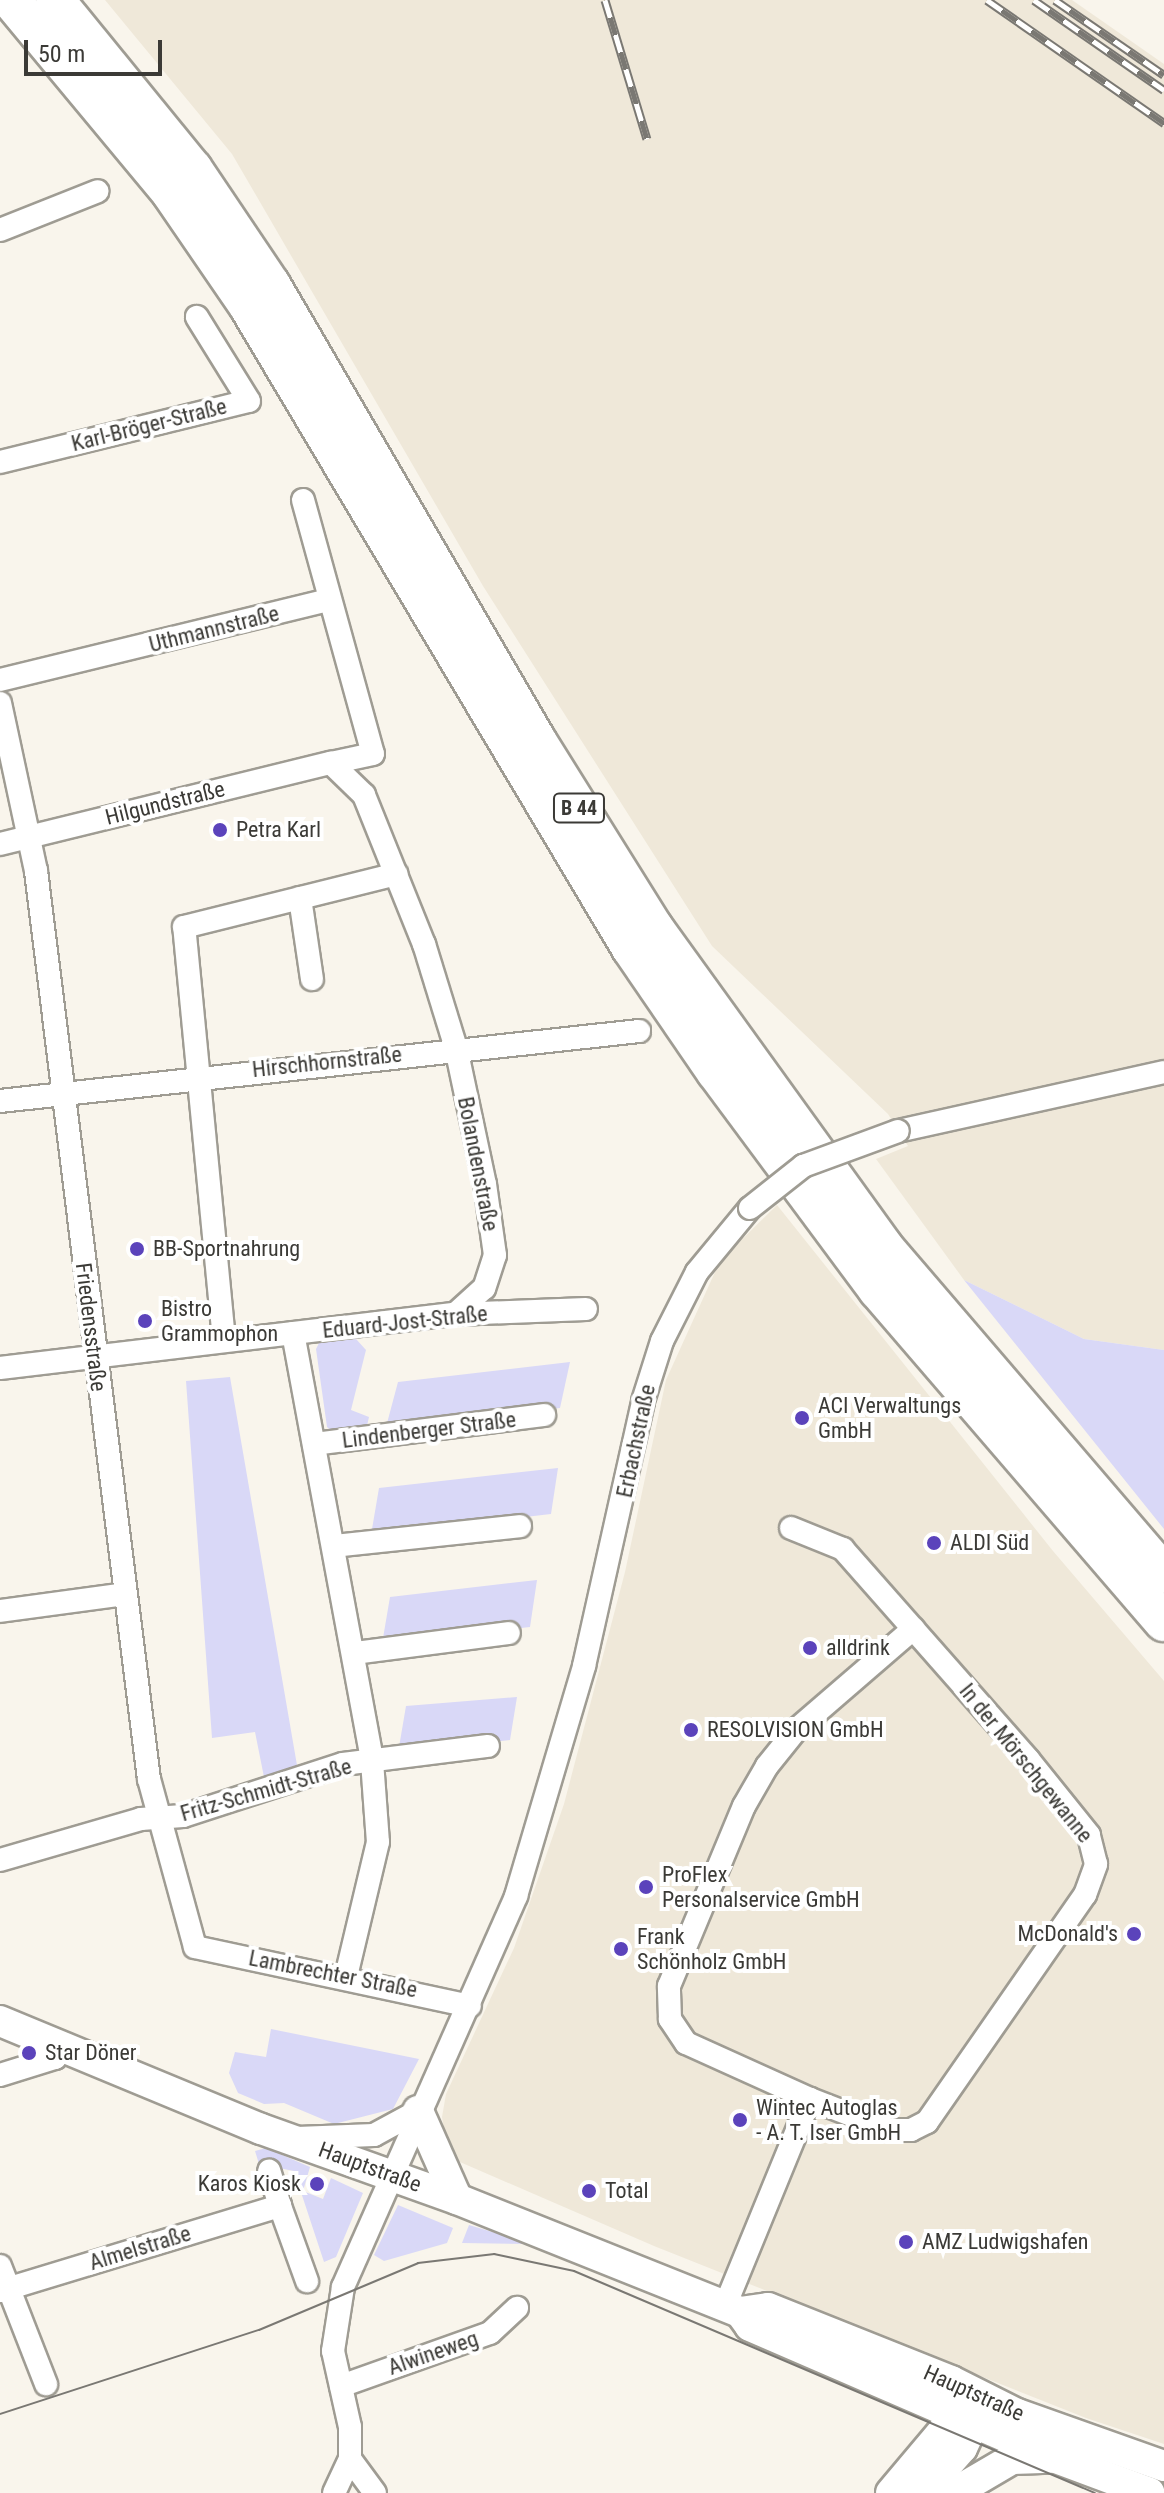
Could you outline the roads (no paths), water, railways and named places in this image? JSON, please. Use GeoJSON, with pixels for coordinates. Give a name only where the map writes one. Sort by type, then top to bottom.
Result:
{"type":"FeatureCollection","features":[{"type":"Feature","properties":{"kind":"highway","name":"B 44"},"geometry":{"type":"LineString","coordinates":[[11,0],[171,193],[249,307],[599,895],[716,1072],[870,1280],[1164,1622]]}},
{"type":"Feature","properties":{"kind":"highway","name":"B 44"},"geometry":{"type":"LineString","coordinates":[[55,0],[193,169],[271,285],[537,741],[663,940],[883,1246],[1164,1574]]}},
{"type":"Feature","properties":{"kind":"main road","name":"Hauptstraße"},"geometry":{"type":"LineString","coordinates":[[0,2021],[290,2139],[391,2173],[732,2309],[750,2326],[793,2343],[971,2411],[1164,2466]]}},
{"type":"Feature","properties":{"kind":"main road"},"geometry":{"type":"LineString","coordinates":[[418,2111],[457,2199]]}},
{"type":"Feature","properties":{"kind":"main road","name":"Hauptstraße"},"geometry":{"type":"LineString","coordinates":[[732,2309],[768,2308],[951,2381],[971,2411],[1053,2457],[1150,2493]]}},
{"type":"Feature","properties":{"kind":"main road"},"geometry":{"type":"LineString","coordinates":[[891,2493],[944,2430],[971,2411]]}},
{"type":"Feature","properties":{"kind":"main road"},"geometry":{"type":"LineString","coordinates":[[922,2493],[962,2448],[971,2411]]}},
{"type":"Feature","properties":{"kind":"main road"},"geometry":{"type":"LineString","coordinates":[[954,2493],[1012,2459],[1053,2457]]}},
{"type":"Feature","properties":{"kind":"street"},"geometry":{"type":"LineString","coordinates":[[0,230],[98,191]]}},
{"type":"Feature","properties":{"kind":"street","name":"Karl-Bröger-Straße"},"geometry":{"type":"LineString","coordinates":[[0,462],[249,401],[197,317]]}},
{"type":"Feature","properties":{"kind":"street"},"geometry":{"type":"LineString","coordinates":[[303,500],[327,600],[373,754],[331,763]]}},
{"type":"Feature","properties":{"kind":"street","name":"Uthmannstraße"},"geometry":{"type":"LineString","coordinates":[[0,680],[327,600]]}},
{"type":"Feature","properties":{"kind":"street","name":"Friedensstraße"},"geometry":{"type":"LineString","coordinates":[[0,703],[30,836],[94,1355],[157,1818],[195,1947]]}},
{"type":"Feature","properties":{"kind":"street","name":"Hilgundstraße"},"geometry":{"type":"LineString","coordinates":[[0,844],[331,763]]}},
{"type":"Feature","properties":{"kind":"street","name":"Bolandenstraße"},"geometry":{"type":"LineString","coordinates":[[331,763],[364,795],[397,874],[456,1048],[495,1255],[484,1288],[455,1314]]}},
{"type":"Feature","properties":{"kind":"street"},"geometry":{"type":"LineString","coordinates":[[224,1340],[184,927],[397,874]]}},
{"type":"Feature","properties":{"kind":"street"},"geometry":{"type":"LineString","coordinates":[[300,898],[312,979]]}},
{"type":"Feature","properties":{"kind":"street"},"geometry":{"type":"LineString","coordinates":[[456,1048],[639,1031]]}},
{"type":"Feature","properties":{"kind":"street","name":"Hirschhornstraße"},"geometry":{"type":"LineString","coordinates":[[0,1101],[198,1075],[456,1048]]}},
{"type":"Feature","properties":{"kind":"street","name":"Erbachstraße"},"geometry":{"type":"LineString","coordinates":[[350,2459],[341,2386],[333,2351],[340,2297],[418,2111],[470,2006],[516,1896],[549,1792],[604,1587],[651,1369],[697,1272],[750,1208],[803,1166],[898,1131],[1164,1072]]}},
{"type":"Feature","properties":{"kind":"street","name":"Eduard-Jost-Straße"},"geometry":{"type":"LineString","coordinates":[[0,1368],[455,1314],[586,1309]]}},
{"type":"Feature","properties":{"kind":"street","name":"Lindenberger Straße"},"geometry":{"type":"LineString","coordinates":[[293,1333],[355,1653],[372,1761],[378,1842],[346,1976]]}},
{"type":"Feature","properties":{"kind":"street","name":"Lindenberger Straße"},"geometry":{"type":"LineString","coordinates":[[314,1444],[544,1415]]}},
{"type":"Feature","properties":{"kind":"street"},"geometry":{"type":"LineString","coordinates":[[334,1546],[520,1526]]}},
{"type":"Feature","properties":{"kind":"street","name":"In der Mörschgewanne"},"geometry":{"type":"LineString","coordinates":[[791,1528],[843,1549],[913,1629],[1089,1835],[1097,1853],[1094,1874],[996,2028],[927,2122],[911,2130],[890,2130],[810,2099],[686,2043],[670,2019],[669,1986],[744,1806],[767,1766],[796,1730],[913,1629]]}},
{"type":"Feature","properties":{"kind":"street"},"geometry":{"type":"LineString","coordinates":[[0,1611],[125,1594]]}},
{"type":"Feature","properties":{"kind":"street"},"geometry":{"type":"LineString","coordinates":[[355,1653],[509,1633]]}},
{"type":"Feature","properties":{"kind":"street","name":"Fritz-Schmidt-Straße"},"geometry":{"type":"LineString","coordinates":[[0,1860],[157,1818],[183,1816],[343,1764],[488,1746]]}},
{"type":"Feature","properties":{"kind":"street","name":"Lambrechter Straße"},"geometry":{"type":"LineString","coordinates":[[195,1947],[346,1976],[470,2006]]}},
{"type":"Feature","properties":{"kind":"street"},"geometry":{"type":"LineString","coordinates":[[0,2075],[55,2058],[62,2046]]}},
{"type":"Feature","properties":{"kind":"street"},"geometry":{"type":"LineString","coordinates":[[732,2309],[810,2099]]}},
{"type":"Feature","properties":{"kind":"street"},"geometry":{"type":"LineString","coordinates":[[290,2139],[374,2135],[418,2111]]}},
{"type":"Feature","properties":{"kind":"street"},"geometry":{"type":"LineString","coordinates":[[269,2171],[307,2281]]}},
{"type":"Feature","properties":{"kind":"street","name":"Almelstraße"},"geometry":{"type":"LineString","coordinates":[[4,2290],[280,2206]]}},
{"type":"Feature","properties":{"kind":"street"},"geometry":{"type":"LineString","coordinates":[[0,2266],[4,2290],[46,2384]]}},
{"type":"Feature","properties":{"kind":"street","name":"Alwineweg"},"geometry":{"type":"LineString","coordinates":[[341,2386],[490,2333],[517,2308]]}},
{"type":"Feature","properties":{"kind":"street"},"geometry":{"type":"LineString","coordinates":[[334,2493],[350,2459],[375,2493]]}},
{"type":"Feature","properties":{"kind":"tram line"},"geometry":{"type":"LineString","coordinates":[[0,2414],[259,2330],[418,2263],[494,2254],[574,2271],[1095,2493]]}},
{"type":"Feature","properties":{"kind":"railway"},"geometry":{"type":"LineString","coordinates":[[605,0],[647,139]]}},
{"type":"Feature","properties":{"kind":"railway"},"geometry":{"type":"LineString","coordinates":[[987,0],[1164,123]]}},
{"type":"Feature","properties":{"kind":"railway"},"geometry":{"type":"LineString","coordinates":[[1034,0],[1164,90]]}},
{"type":"Feature","properties":{"kind":"railway"},"geometry":{"type":"LineString","coordinates":[[1055,0],[1164,75]]}},
{"type":"Feature","properties":{"kind":"place","name":"Petra Karl"},"geometry":{"type":"Point","coordinates":[220,830]}},
{"type":"Feature","properties":{"kind":"place","name":"BB-Sportnahrung"},"geometry":{"type":"Point","coordinates":[137,1249]}},
{"type":"Feature","properties":{"kind":"place","name":"Bistro Grammophon"},"geometry":{"type":"Point","coordinates":[145,1321]}},
{"type":"Feature","properties":{"kind":"place","name":"ACI Verwaltungs GmbH"},"geometry":{"type":"Point","coordinates":[802,1418]}},
{"type":"Feature","properties":{"kind":"place","name":"ALDI Süd"},"geometry":{"type":"Point","coordinates":[934,1543]}},
{"type":"Feature","properties":{"kind":"place","name":"alldrink"},"geometry":{"type":"Point","coordinates":[810,1648]}},
{"type":"Feature","properties":{"kind":"place","name":"RESOLVISION GmbH"},"geometry":{"type":"Point","coordinates":[691,1730]}},
{"type":"Feature","properties":{"kind":"place","name":"ProFlex Personalservice GmbH"},"geometry":{"type":"Point","coordinates":[646,1887]}},
{"type":"Feature","properties":{"kind":"place","name":"McDonald's"},"geometry":{"type":"Point","coordinates":[1134,1934]}},
{"type":"Feature","properties":{"kind":"place","name":"Frank Schönholz GmbH"},"geometry":{"type":"Point","coordinates":[621,1949]}},
{"type":"Feature","properties":{"kind":"place","name":"Star Döner"},"geometry":{"type":"Point","coordinates":[29,2053]}},
{"type":"Feature","properties":{"kind":"place","name":"Wintec Autoglas - A. T. Iser GmbH"},"geometry":{"type":"Point","coordinates":[740,2120]}},
{"type":"Feature","properties":{"kind":"place","name":"Karos Kiosk"},"geometry":{"type":"Point","coordinates":[317,2184]}},
{"type":"Feature","properties":{"kind":"place","name":"Total"},"geometry":{"type":"Point","coordinates":[589,2191]}},
{"type":"Feature","properties":{"kind":"place","name":"AMZ Ludwigshafen"},"geometry":{"type":"Point","coordinates":[906,2242]}}]}
